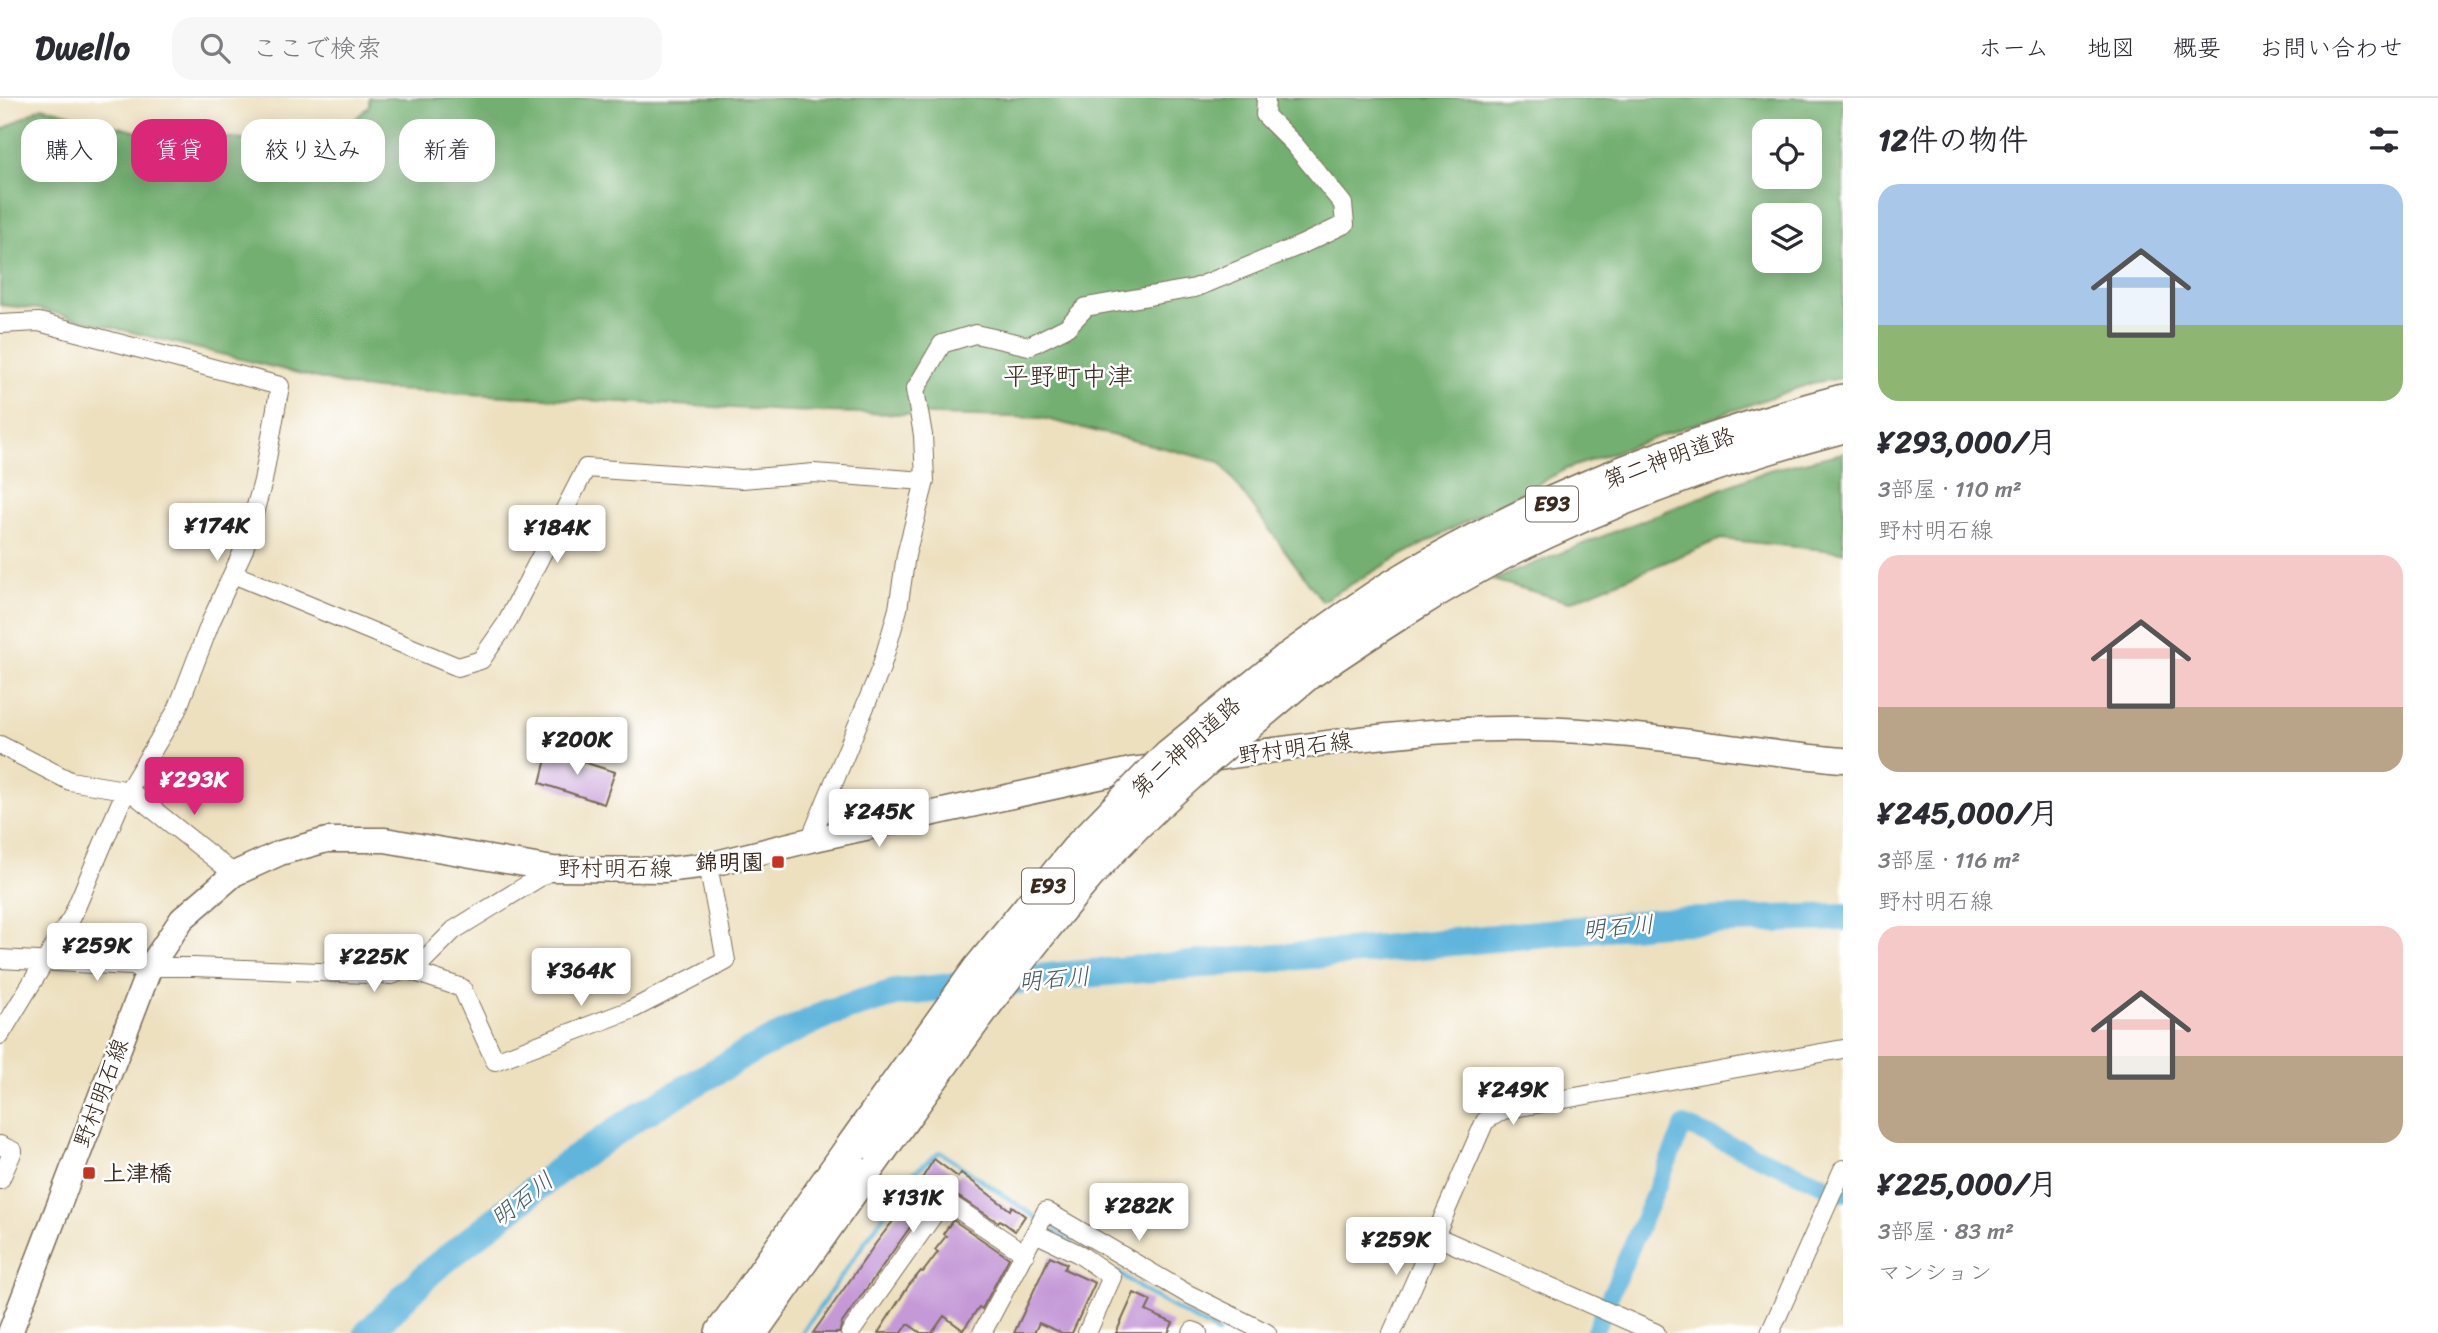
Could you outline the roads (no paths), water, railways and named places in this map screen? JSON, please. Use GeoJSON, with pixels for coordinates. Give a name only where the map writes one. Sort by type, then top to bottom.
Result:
{"type":"FeatureCollection","features":[{"type":"Feature","properties":{"kind":"highway","name":"第二神明道路"},"geometry":{"type":"LineString","coordinates":[[750,1333],[978,971],[1080,847],[1169,756],[1298,666],[1387,590],[1496,530],[1585,488],[1715,439],[1843,401]]}},
{"type":"Feature","properties":{"kind":"highway","name":"第二神明道路"},"geometry":{"type":"LineString","coordinates":[[1298,666],[1509,550],[1592,511],[1721,462],[1843,426]]}},
{"type":"Feature","properties":{"kind":"highway","name":"第二神明道路"},"geometry":{"type":"LineString","coordinates":[[722,1333],[866,1149]]}},
{"type":"Feature","properties":{"kind":"main road","name":"野村明石線"},"geometry":{"type":"LineString","coordinates":[[8,1322],[72,1168],[150,967],[183,919],[234,874],[280,853],[327,840],[385,840],[553,869],[664,870],[708,865],[1132,770],[1444,730],[1533,729],[1659,738],[1843,760]]}},
{"type":"Feature","properties":{"kind":"street"},"geometry":{"type":"LineString","coordinates":[[810,840],[881,668],[898,609],[906,555],[925,481],[923,435],[915,390],[942,344],[975,334],[1029,346],[1067,327],[1086,307],[1195,288],[1345,224],[1343,204],[1294,144],[1265,115],[1266,98]]}},
{"type":"Feature","properties":{"kind":"street"},"geometry":{"type":"LineString","coordinates":[[0,324],[40,323],[280,386],[263,481],[244,549],[211,621],[177,710],[120,804],[72,917],[0,1035]]}},
{"type":"Feature","properties":{"kind":"street"},"geometry":{"type":"LineString","coordinates":[[233,574],[458,667],[481,660],[506,624],[586,468],[742,479],[814,472],[925,481]]}},
{"type":"Feature","properties":{"kind":"street"},"geometry":{"type":"LineString","coordinates":[[0,745],[70,781],[130,791],[234,874]]}},
{"type":"Feature","properties":{"kind":"street"},"geometry":{"type":"LineString","coordinates":[[405,969],[462,988],[495,1061],[631,1010],[726,961],[708,865]]}},
{"type":"Feature","properties":{"kind":"street"},"geometry":{"type":"LineString","coordinates":[[0,959],[392,975],[423,961],[454,930],[553,869]]}},
{"type":"Feature","properties":{"kind":"street"},"geometry":{"type":"LineString","coordinates":[[1392,1333],[1485,1121],[1503,1110],[1843,1049]]}},
{"type":"Feature","properties":{"kind":"street"},"geometry":{"type":"LineString","coordinates":[[0,1145],[13,1151],[0,1180]]}},
{"type":"Feature","properties":{"kind":"street"},"geometry":{"type":"LineString","coordinates":[[1770,1333],[1843,1169]]}},
{"type":"Feature","properties":{"kind":"street"},"geometry":{"type":"LineString","coordinates":[[850,1333],[944,1200],[1024,1254]]}},
{"type":"Feature","properties":{"kind":"street"},"geometry":{"type":"LineString","coordinates":[[982,1333],[1045,1211],[1185,1293],[1267,1333]]}},
{"type":"Feature","properties":{"kind":"street"},"geometry":{"type":"LineString","coordinates":[[1035,1234],[1079,1254],[1112,1277],[1087,1333]]}},
{"type":"Feature","properties":{"kind":"street"},"geometry":{"type":"LineString","coordinates":[[1435,1237],[1656,1333]]}},
{"type":"Feature","properties":{"kind":"street"},"geometry":{"type":"LineString","coordinates":[[1192,1333],[1198,1333]]}},
{"type":"Feature","properties":{"kind":"waterway","name":"明石川"},"geometry":{"type":"LineString","coordinates":[[368,1333],[431,1271],[563,1167],[639,1116],[749,1052],[828,1013],[895,993],[1661,922],[1843,917]]}},
{"type":"Feature","properties":{"kind":"waterway"},"geometry":{"type":"LineString","coordinates":[[1594,1333],[1684,1125],[1843,1193]]}},
{"type":"Feature","properties":{"kind":"waterway"},"geometry":{"type":"LineString","coordinates":[[802,1333],[913,1173],[940,1152],[1037,1218]]}},
{"type":"Feature","properties":{"kind":"waterway"},"geometry":{"type":"LineString","coordinates":[[1045,1223],[1072,1242]]}},
{"type":"Feature","properties":{"kind":"waterway"},"geometry":{"type":"LineString","coordinates":[[1117,1272],[1144,1291],[1218,1333]]}},
{"type":"Feature","properties":{"kind":"place","name":"錦明園"},"geometry":{"type":"Point","coordinates":[778,862]}},
{"type":"Feature","properties":{"kind":"place","name":"上津橋"},"geometry":{"type":"Point","coordinates":[89,1173]}},
{"type":"Feature","properties":{"kind":"district","name":"平野町中津"},"geometry":{"type":"Point","coordinates":[1068,376]}}]}
